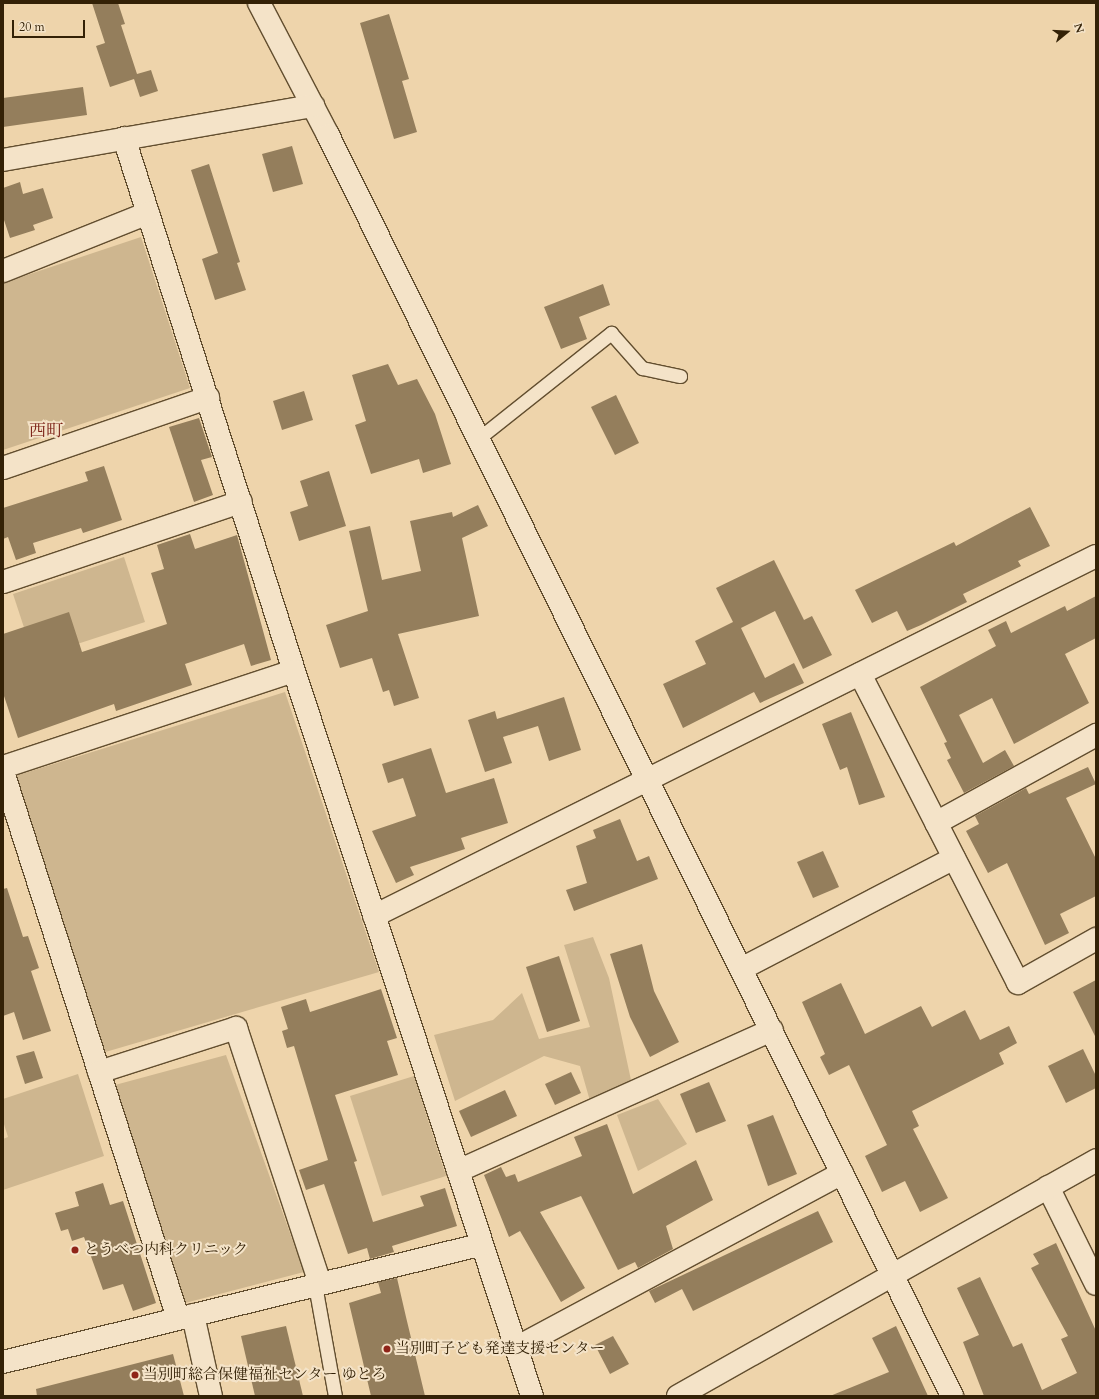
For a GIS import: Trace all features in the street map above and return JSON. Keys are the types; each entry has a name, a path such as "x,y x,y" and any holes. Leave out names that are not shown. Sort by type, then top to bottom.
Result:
{"street":[{"path":"259,3 313,106 479,438 952,1396"},
{"path":"3,160 313,106"},
{"path":"124,138 294,671 532,1396"},
{"path":"3,271 148,213"},
{"path":"3,468 208,398"},
{"path":"3,582 241,502"},
{"path":"374,916 1096,556"},
{"path":"3,767 294,671"},
{"path":"860,674 1018,983 1096,939"},
{"path":"936,822 1096,735"},
{"path":"3,772 99,1072 186,1317 211,1396"},
{"path":"741,969 954,858"},
{"path":"99,1072 236,1028 318,1285"},
{"path":"458,1171 772,1030"},
{"path":"678,1396 1096,1160"},
{"path":"516,1348 842,1173"},
{"path":"1048,1187 1096,1284"},
{"path":"3,1362 482,1244"}],"lane":[{"path":"479,438 611,333 642,368 680,376"},
{"path":"318,1285 335,1396"}],"shaded area":[{"path":"141,237 190,388 3,450 3,283"},
{"path":"124,557 145,622 34,658 13,594"},
{"path":"285,692 379,972 102,1053 15,776"},
{"path":"593,937 609,978 631,1080 590,1101 580,1066 544,1056 455,1101 434,1035 493,1020 522,993 539,1039 590,1027 564,945"},
{"path":"226,1055 304,1272 185,1303 115,1085"},
{"path":"78,1074 104,1156 3,1190 3,1139 8,1137 3,1121 3,1099"},
{"path":"414,1076 446,1176 382,1196 350,1096"},
{"path":"658,1099 687,1144 638,1171 617,1115"}],"building":[{"path":"92,3 118,3 125,24 121,25 137,74 151,70 158,91 140,97 134,79 110,87 96,46 105,43"},
{"path":"389,14 409,79 402,81 417,132 394,139 360,23"},
{"path":"83,87 87,115 3,127 3,98"},
{"path":"292,146 303,184 273,192 262,154"},
{"path":"209,164 240,262 237,263 246,290 215,300 202,259 218,253 191,170"},
{"path":"20,182 23,194 43,188 53,218 33,225 35,230 10,238 3,217 3,188"},
{"path":"603,284 610,305 579,317 587,339 561,349 544,307"},
{"path":"388,364 398,385 417,379 435,414 451,464 423,473 419,459 371,474 355,425 366,421 352,375"},
{"path":"304,391 313,420 282,430 273,401"},
{"path":"616,395 639,443 615,455 591,407"},
{"path":"199,418 212,457 201,460 213,495 194,502 169,427"},
{"path":"104,466 122,520 83,533 81,528 33,543 36,553 16,560 8,537 3,539 3,508 88,481 85,472"},
{"path":"329,471 346,526 299,541 290,512 308,506 300,481"},
{"path":"478,505 488,526 462,538 479,616 398,634 419,698 394,706 389,690 383,692 372,658 340,668 326,625 368,611 349,531 370,526 382,580 421,571 410,521 452,512 453,517"},
{"path":"1030,507 1050,546 1018,561 1021,566 963,594 967,602 921,625 907,631 897,611 872,623 855,590 954,542 956,546"},
{"path":"190,534 195,549 237,535 271,660 251,666 244,644 185,664 192,685 116,711 114,704 18,738 3,693 3,634 69,612 82,652 167,624 151,573 164,569 157,545"},
{"path":"774,560 804,620 812,616 832,655 803,669 775,611 741,628 765,678 794,663 804,683 760,703 754,692 683,728 663,684 706,664 695,641 733,622 716,588"},
{"path":"1096,596 1096,638 1065,654 1089,703 1014,744 992,698 959,715 983,763 1005,750 1014,766 964,793 947,760 951,758 944,743 947,742 920,687 996,646 988,630 1006,621 1011,633 1065,606 1067,611"},
{"path":"564,697 581,750 549,761 538,726 503,737 512,763 485,772 468,720 495,711 497,719"},
{"path":"851,712 885,797 859,805 847,767 840,770 822,724"},
{"path":"431,748 446,793 494,778 508,823 461,838 465,849 410,867 414,875 396,883 372,831 416,816 403,778 388,783 382,764"},
{"path":"1088,767 1096,784 1066,798 1096,859 1096,896 1060,914 1069,933 1045,945 1007,863 988,873 966,831 979,824 975,816 1026,788 1029,794"},
{"path":"620,819 637,861 649,856 658,879 574,911 566,890 587,883 576,846 596,838 593,830"},
{"path":"823,851 839,887 813,898 797,862"},
{"path":"7,888 23,937 28,936 39,968 31,971 51,1031 23,1040 14,1012 3,1016 3,889"},
{"path":"642,944 654,991 679,1042 650,1057 630,1017 610,954"},
{"path":"559,956 580,1021 547,1032 526,967"},
{"path":"1096,980 1096,1038 1073,992"},
{"path":"841,983 865,1034 921,1006 932,1027 965,1010 980,1040 1009,1026 1017,1043 999,1053 1004,1064 912,1111 919,1126 913,1129 948,1198 920,1212 905,1181 882,1192 865,1156 887,1145 849,1065 829,1075 820,1057 825,1054 802,1002"},
{"path":"381,989 397,1038 387,1041 398,1075 335,1095 357,1161 354,1162 373,1222 424,1206 420,1196 445,1188 457,1226 392,1246 394,1252 370,1259 367,1248 348,1254 324,1184 306,1190 299,1170 328,1160 294,1046 287,1048 282,1031 288,1029 281,1007 306,999 310,1012"},
{"path":"1083,1049 1096,1076 1096,1088 1066,1103 1048,1066"},
{"path":"34,1051 43,1078 25,1084 16,1056"},
{"path":"571,1072 581,1093 555,1105 545,1084"},
{"path":"709,1082 726,1121 696,1133 680,1094"},
{"path":"505,1090 517,1116 471,1137 459,1111"},
{"path":"773,1115 797,1174 768,1186 747,1125"},
{"path":"607,1124 633,1194 696,1160 713,1200 666,1226 673,1249 638,1268 635,1262 618,1270 581,1196 540,1212 585,1288 561,1302 520,1231 509,1237 484,1175 501,1167 506,1177 515,1174 518,1182 582,1156 574,1137"},
{"path":"103,1183 110,1205 123,1201 156,1303 133,1311 123,1284 103,1290 84,1237 72,1241 68,1229 61,1231 55,1213 79,1206 75,1192"},
{"path":"818,1211 833,1242 693,1311 682,1289 655,1303 649,1291"},
{"path":"1056,1243 1096,1331 1096,1396 984,1396 963,1342 979,1335 957,1288 980,1277 1013,1347 1022,1343 1042,1390 1077,1373 1061,1339 1068,1336 1031,1268 1039,1264 1033,1254"},
{"name":"当別町子ども発達支援センター","path":"397,1278 425,1396 371,1396 349,1303 381,1293 378,1282"},
{"path":"286,1326 303,1396 255,1396 241,1336"},
{"path":"896,1326 928,1396 830,1396 889,1372 872,1338"},
{"path":"613,1336 629,1364 610,1374 595,1345"},
{"name":"当別町総合保健福祉センター ゆとろ","path":"173,1354 184,1396 37,1396 36,1389"}],"place":[{"name":"とうべつ内科クリニック","path":"75,1250"},
{"name":"当別町子ども発達支援センター","path":"387,1349"},
{"name":"当別町総合保健福祉センター ゆとろ","path":"135,1375"}],"district":[{"name":"西町","path":"46,431"}]}
